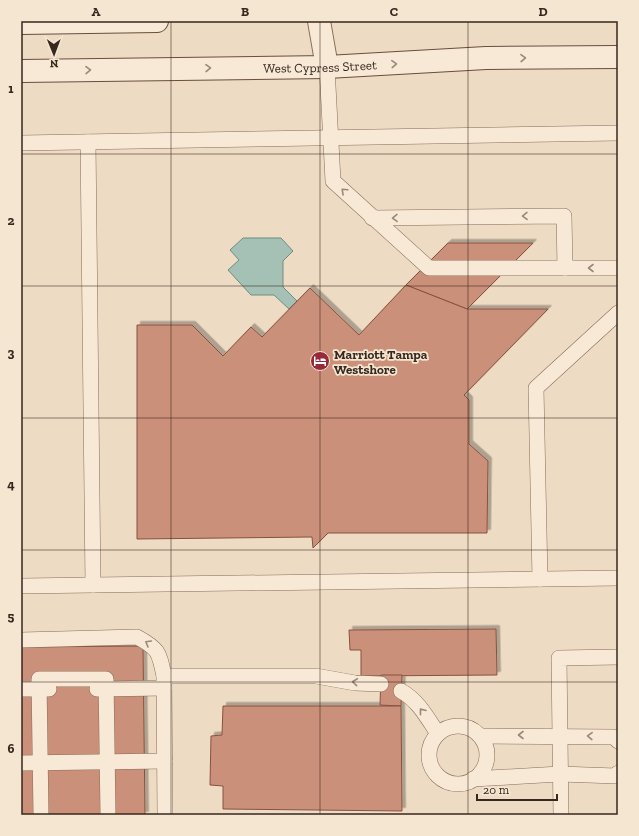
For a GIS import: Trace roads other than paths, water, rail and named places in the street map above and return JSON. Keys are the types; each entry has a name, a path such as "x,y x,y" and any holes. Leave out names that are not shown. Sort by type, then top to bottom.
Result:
{"street":[{"path":"21,23 157,21"},
{"path":"320,21 327,67"},
{"name":"West Cypress Street","path":"21,71 327,67 486,58 618,57"}],"lane":[{"path":"327,67 332,181 429,268 618,268"},
{"path":"21,143 618,133"},
{"path":"88,142 93,585"},
{"path":"372,218 564,216 564,268"},
{"path":"540,579 536,388 618,313"},
{"path":"21,586 618,578"},
{"path":"21,640 137,637 153,646 160,656 164,682 165,815"},
{"path":"561,815 559,658 618,657"},
{"path":"21,689 316,676 380,684"},
{"path":"41,815 39,679 106,679 108,815"},
{"path":"401,691 408,695 422,710 438,734"},
{"path":"455,726 464,727 480,736 485,744 487,754 485,764 480,773 473,779 464,783 446,781 438,776 432,768 430,750 438,734 455,726"},
{"path":"480,736 560,735 614,737 618,741"},
{"path":"21,763 165,761"},
{"path":"473,779 560,774 616,776 618,773"}],"place":[{"name":"Marriott Tampa Westshore","path":"320,361"}]}
